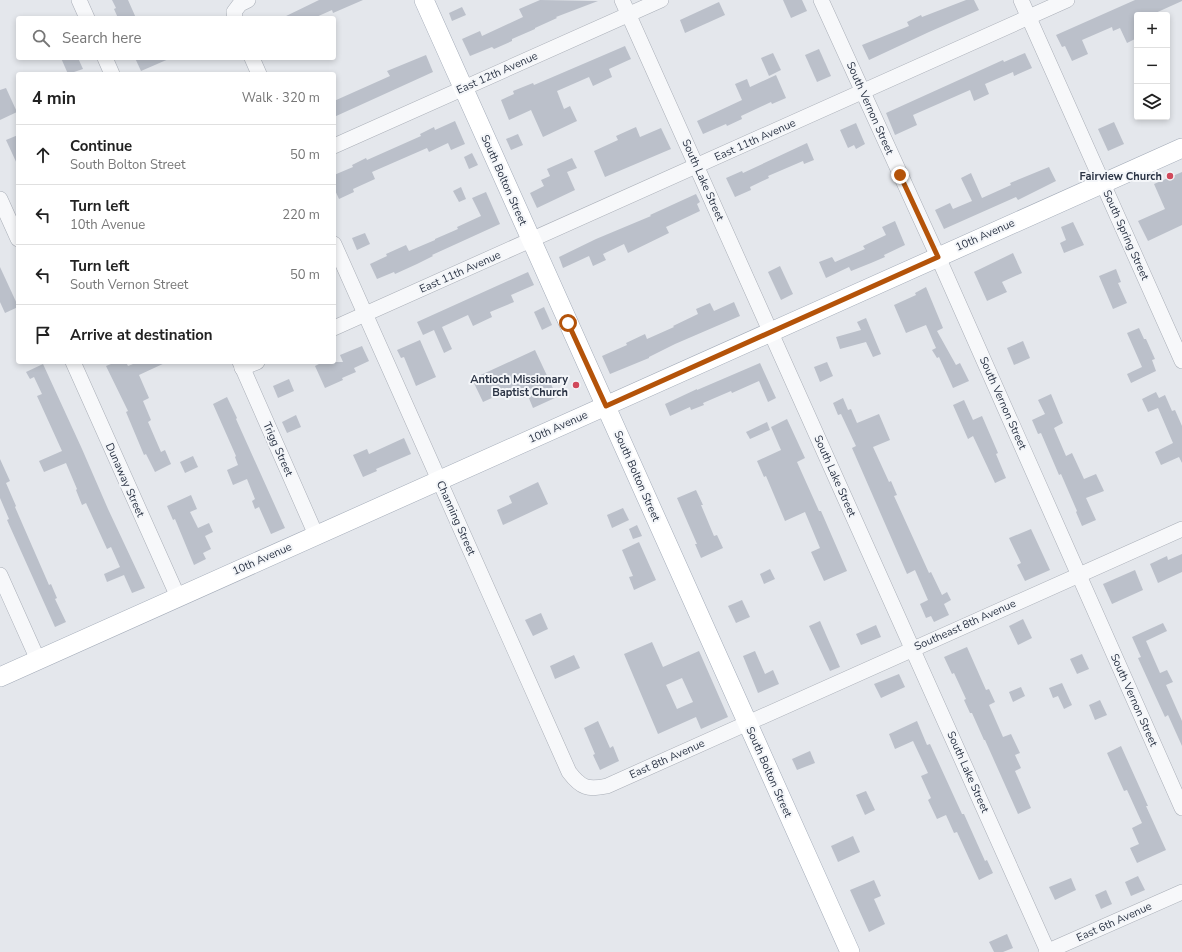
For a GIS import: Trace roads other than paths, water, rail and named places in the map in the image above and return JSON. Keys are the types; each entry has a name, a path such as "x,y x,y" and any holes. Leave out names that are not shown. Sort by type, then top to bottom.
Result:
{"main road":[{"name":"South Bolton Street","path":"424,0 850,952"},
{"name":"10th Avenue","path":"0,677 1182,148"}],"street":[{"path":"79,0 86,16"},
{"path":"234,15 240,4 248,0"},
{"name":"South Lake Street","path":"622,0 1048,952"},
{"name":"East 12th Avenue","path":"336,145 661,0"},
{"name":"South Vernon Street","path":"822,0 862,92 938,257 1182,808"},
{"name":"South Spring Street","path":"1021,0 1182,361"},
{"name":"East 11th Avenue","path":"336,327 1067,0"},
{"path":"106,60 111,72"},
{"path":"253,60 258,72"},
{"path":"0,199 16,235"},
{"name":"Channing Street","path":"336,249 569,772 575,780 584,787"},
{"name":"Dunaway Street","path":"74,364 178,597"},
{"name":"Trigg Street","path":"241,365 316,536"},
{"name":"Southeast 8th Avenue","path":"748,723 1182,529"},
{"path":"0,575 38,660"},
{"name":"East 8th Avenue","path":"584,787 595,788 607,786 748,723"},
{"name":"East 6th Avenue","path":"1048,952 1182,892"}],"place":[{"name":"Fairview Church","path":"1170,176"},
{"name":"Antioch Missionary Baptist Church","path":"576,385"}]}
